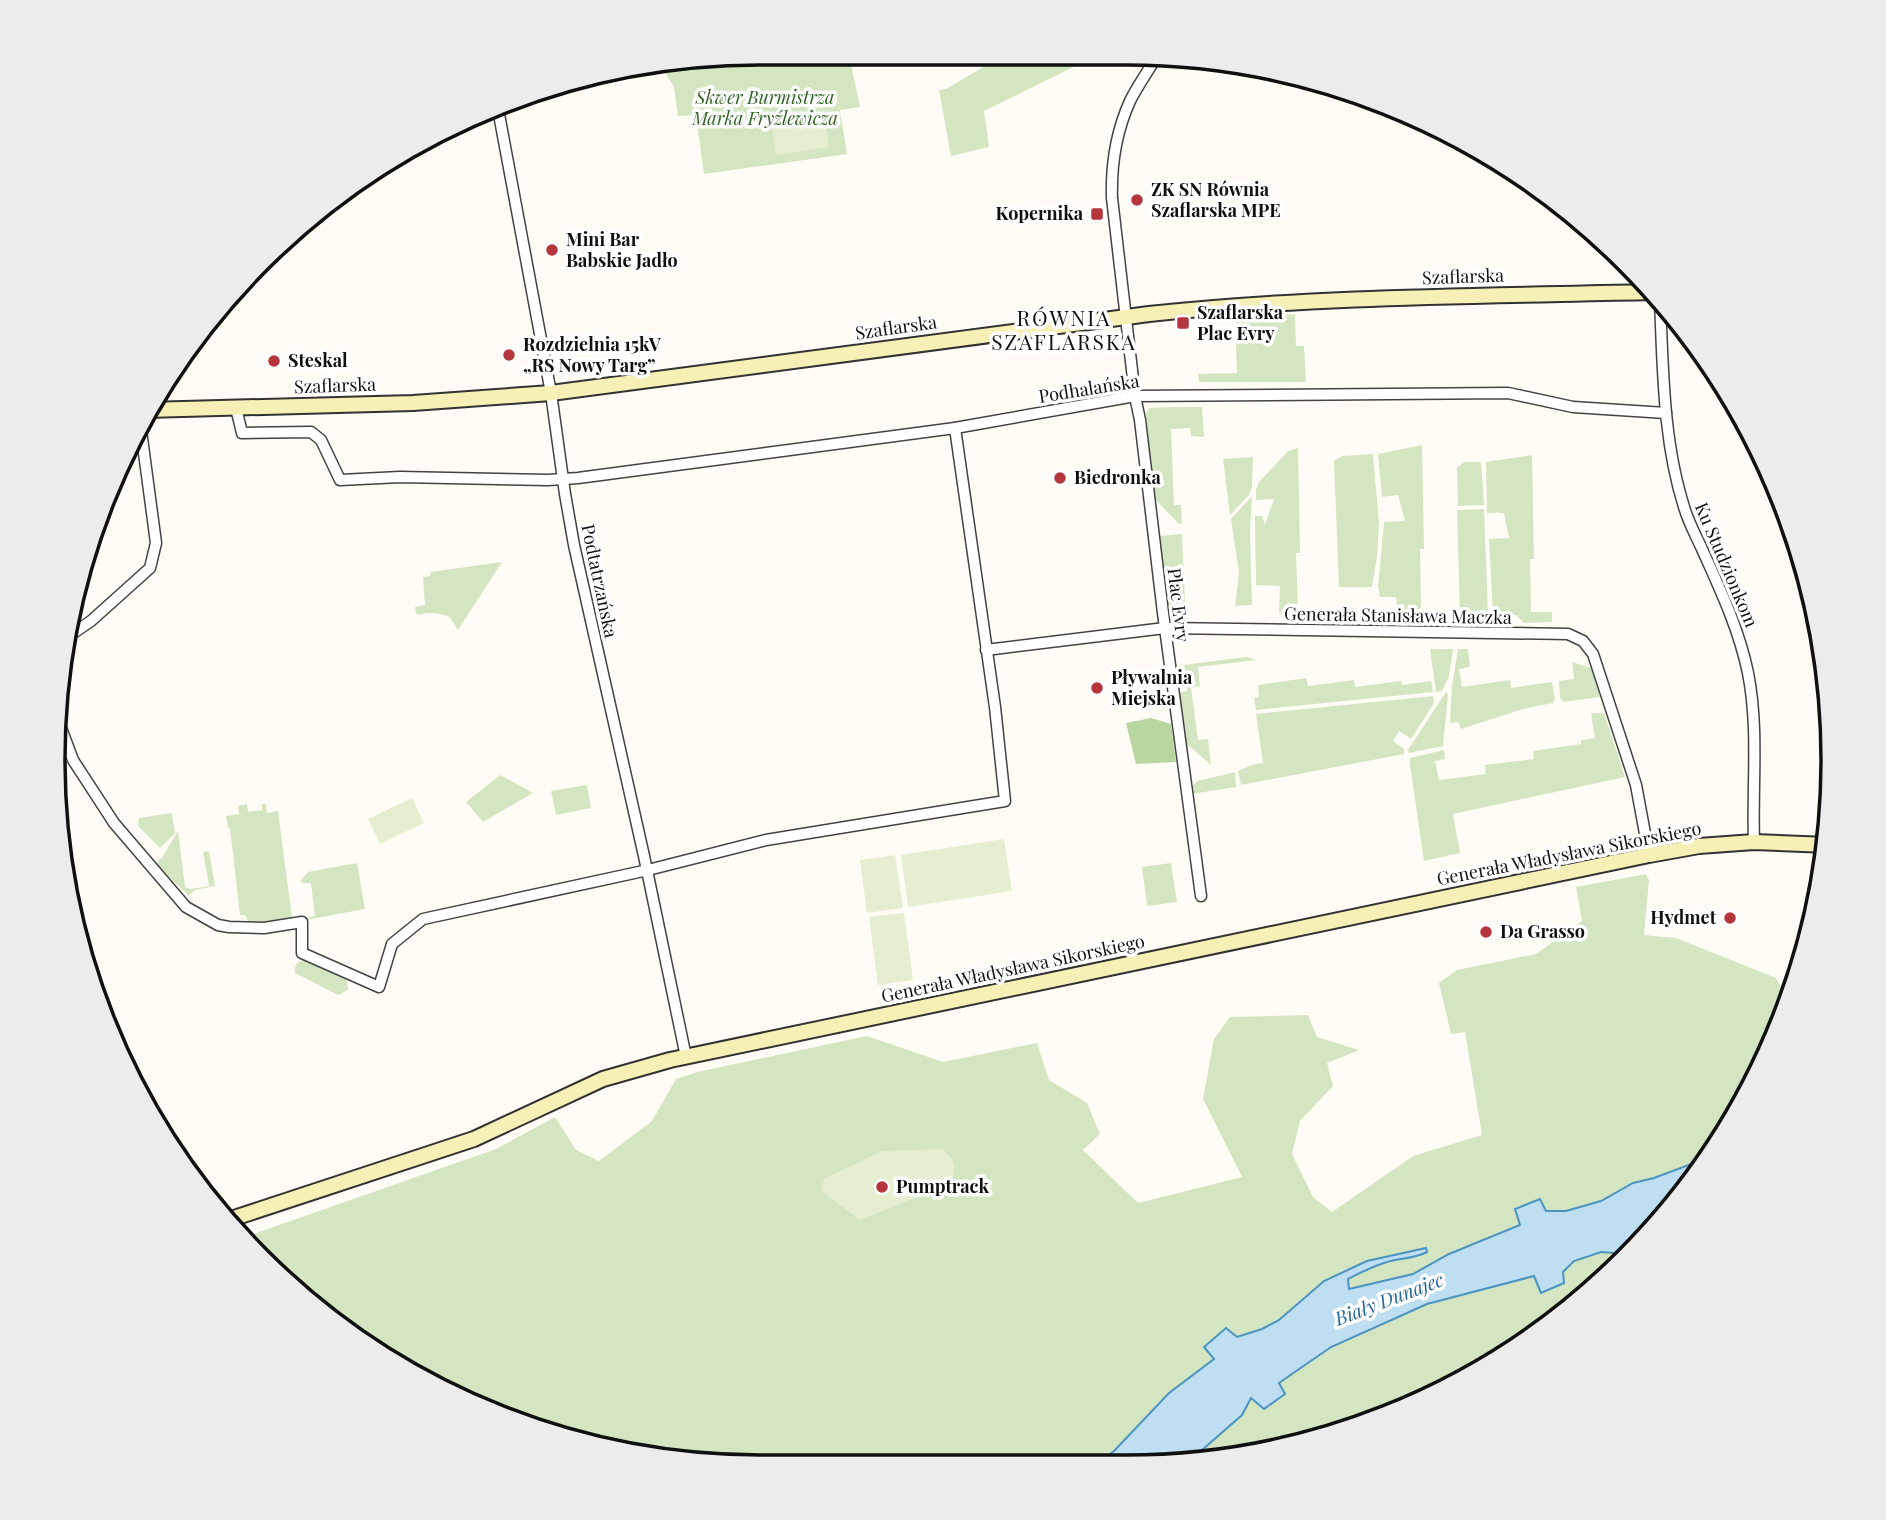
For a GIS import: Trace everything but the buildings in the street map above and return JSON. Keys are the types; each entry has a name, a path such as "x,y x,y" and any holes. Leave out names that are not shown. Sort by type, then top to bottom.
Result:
{"street":[{"name":"Plac Evry","path":"1151,66 1130,102 1116,138 1112,175 1117,249 1135,396 1201,896"},
{"name":"Podtatrzańska","path":"499,116 551,393 574,545 648,870 686,1057"},
{"name":"Szaflarska","path":"159,410 413,403 551,393 1126,317 1221,307 1301,302 1640,292"},
{"name":"Ku Studzionkom","path":"1661,316 1666,413 1676,478 1685,513 1731,614 1748,672 1755,713 1754,842"},
{"name":"Podhalańska","path":"236,408 242,433 311,432 321,440 340,480 400,477 563,479 955,428 1135,396 1508,393 1573,407 1666,413"},
{"path":"65,739 74,760 114,823 186,907 218,925 229,927 264,928 302,922 302,953 379,987 392,944 423,919 648,870 766,840 1005,801 995,707 955,428"},
{"path":"77,630 91,621 150,568 156,543 142,440"},
{"name":"Generała Stanisława Maczka","path":"986,650 1165,628 1567,634 1583,641 1593,653 1636,785 1649,855"},
{"name":"Generała Władysława Sikorskiego","path":"236,1217 474,1139 603,1079 686,1057 1649,855 1699,846 1754,842 1816,845"}],"green space":[{"name":"Skwer Burmistrza Marka Fryźlewicza","path":"851,65 860,107 840,110 847,154 704,174 696,115 678,116 674,87 665,72 715,66"},
{"path":"987,65 1078,65 984,111 989,147 951,156 939,90 946,89"},
{"path":"824,112 829,147 776,155 771,120"},
{"path":"1295,314 1296,346 1304,346 1306,382 1199,382 1198,374 1237,373 1235,318"},
{"path":"1202,407 1204,437 1191,436 1190,428 1171,429 1174,505 1181,505 1182,523 1179,524 1155,499 1146,414 1149,408"},
{"path":"1422,445 1424,549 1420,549 1421,607 1416,614 1405,613 1404,604 1397,605 1396,597 1380,597 1378,587 1384,522 1405,521 1398,495 1382,497 1378,454"},
{"path":"1298,448 1298,611 1317,611 1319,619 1288,619 1279,613 1280,586 1256,585 1255,516 1262,516 1265,525 1274,499 1256,500 1256,490 1259,482 1288,451"},
{"path":"1373,454 1379,524 1372,587 1339,587 1334,461 1342,456"},
{"path":"1532,455 1534,559 1530,559 1531,612 1552,612 1552,622 1524,623 1516,615 1493,615 1489,539 1509,538 1504,513 1487,513 1486,462"},
{"path":"1253,457 1252,487 1249,495 1230,515 1223,459"},
{"path":"1464,462 1481,462 1484,505 1458,506 1457,468"},
{"path":"1252,496 1252,605 1235,606 1239,573 1231,519"},
{"path":"1484,509 1488,615 1460,615 1457,510"},
{"path":"1182,534 1185,605 1182,606 1182,619 1175,620 1168,611 1159,536"},
{"path":"502,562 458,630 450,617 435,613 416,613 415,607 425,605 423,577 430,576 431,572"},
{"path":"1430,649 1453,649 1449,676 1442,691 1436,692"},
{"path":"1458,649 1468,649 1470,667 1459,669 1462,687 1510,680 1511,688 1552,682 1555,699 1553,703 1523,709 1461,729 1458,722 1450,723"},
{"path":"1246,657 1256,660 1198,667 1200,686 1191,688 1198,740 1208,739 1211,765 1186,743 1179,693 1187,691 1184,665"},
{"path":"1572,662 1591,668 1600,697 1563,702 1560,698 1559,681 1574,679"},
{"path":"1306,678 1308,686 1354,680 1355,687 1401,681 1402,685 1431,681 1433,692 1256,710 1254,698 1259,697 1258,685"},
{"path":"1446,692 1448,695 1443,746 1409,753 1408,750"},
{"path":"1433,696 1434,703 1411,739 1399,731 1393,741 1404,749 1404,754 1241,785 1238,771 1263,763 1256,714"},
{"path":"1591,713 1604,713 1625,777 1453,814 1460,853 1424,861 1410,758 1444,750 1445,759 1435,761 1439,780 1486,774 1485,765 1534,759 1533,751 1581,744 1581,740 1595,738"},
{"path":"1151,718 1171,724 1176,762 1136,764 1126,723"},
{"path":"1235,772 1236,787 1192,794 1192,786 1198,781"},
{"path":"500,775 533,793 483,822 466,802"},
{"path":"587,785 591,808 556,815 551,791"},
{"path":"412,798 424,823 380,844 368,819"},
{"path":"247,804 248,812 262,810 262,804 266,804 267,813 278,811 292,918 289,920 249,923 245,915 240,915 230,828 226,816 239,814 238,806"},
{"path":"172,813 175,833 160,848 138,826 139,818"},
{"path":"178,831 185,887 190,889 209,886 203,852 209,851 215,886 195,890 189,896 156,864"},
{"path":"1004,839 1012,891 908,907 901,855"},
{"path":"895,855 903,908 867,913 860,860"},
{"path":"357,863 365,909 306,920 315,916 311,883 302,883 301,880 308,872"},
{"path":"1171,863 1177,902 1147,906 1142,867"},
{"path":"1646,874 1649,880 1644,935 1676,938 1776,978 1782,989 1750,1068 1691,1164 1633,1183 1602,1201 1566,1211 1546,1211 1539,1199 1516,1209 1520,1225 1449,1254 1413,1274 1349,1290 1348,1279 1382,1264 1419,1257 1426,1248 1367,1261 1324,1281 1279,1320 1237,1337 1215,1359 1169,1393 1109,1455 715,1454 624,1442 580,1432 494,1402 452,1384 412,1362 337,1312 268,1252 252,1235 496,1149 555,1117 576,1150 599,1161 652,1121 676,1079 697,1072 867,1036 943,1062 1037,1043 1049,1080 1087,1103 1100,1134 1083,1150 1138,1203 1242,1177 1203,1099 1214,1039 1230,1017 1308,1015 1317,1037 1359,1050 1327,1063 1333,1086 1300,1121 1292,1154 1313,1197 1332,1212 1413,1156 1482,1135 1465,1032 1451,1034 1439,983 1457,970 1536,954 1582,921 1576,887"},
{"path":"904,913 913,980 878,985 869,917"},
{"path":"303,960 347,977 348,990 338,995 295,973 296,965"},
{"name":"Pumptrack","path":"942,1149 954,1164 952,1183 860,1220 821,1191 824,1179 882,1151"},
{"path":"1601,1252 1618,1252 1549,1312 1474,1362 1434,1384 1392,1402 1306,1432 1262,1442 1201,1451 1242,1415 1251,1398 1264,1409 1285,1394 1279,1383 1331,1347 1427,1304 1534,1276 1541,1293 1574,1261"}],"water":[{"name":"Biały Dunajec","path":"1691,1164 1618,1252 1601,1252 1574,1261 1563,1272 1564,1283 1541,1293 1534,1276 1427,1304 1331,1347 1279,1383 1285,1394 1264,1409 1251,1398 1242,1415 1201,1451 1109,1455 1169,1393 1214,1359 1204,1347 1226,1328 1237,1337 1262,1329 1279,1320 1324,1281 1367,1261 1426,1248 1427,1252 1422,1254 1389,1261 1348,1279 1349,1289 1413,1274 1449,1254 1520,1225 1515,1209 1540,1199 1546,1211 1566,1211 1601,1201 1633,1183"}],"place":[{"name":"ZK SN Równia Szaflarska MPE","path":"1137,200"},
{"name":"Kopernika","path":"1097,214"},
{"name":"Mini Bar Babskie Jadło","path":"552,250"},
{"name":"Szaflarska Plac Evry","path":"1183,323"},
{"name":"Rozdzielnia 15kV „RS Nowy Targ”","path":"509,355"},
{"name":"Steskal","path":"274,361"},
{"name":"Biedronka","path":"1060,478"},
{"name":"Pływalnia Miejska","path":"1097,688"},
{"name":"Hydmet","path":"1730,918"},
{"name":"Da Grasso","path":"1486,932"},
{"name":"Pumptrack","path":"882,1187"}],"district":[{"name":"RÓWNIA SZAFLARSKA","path":"1064,331"}]}
